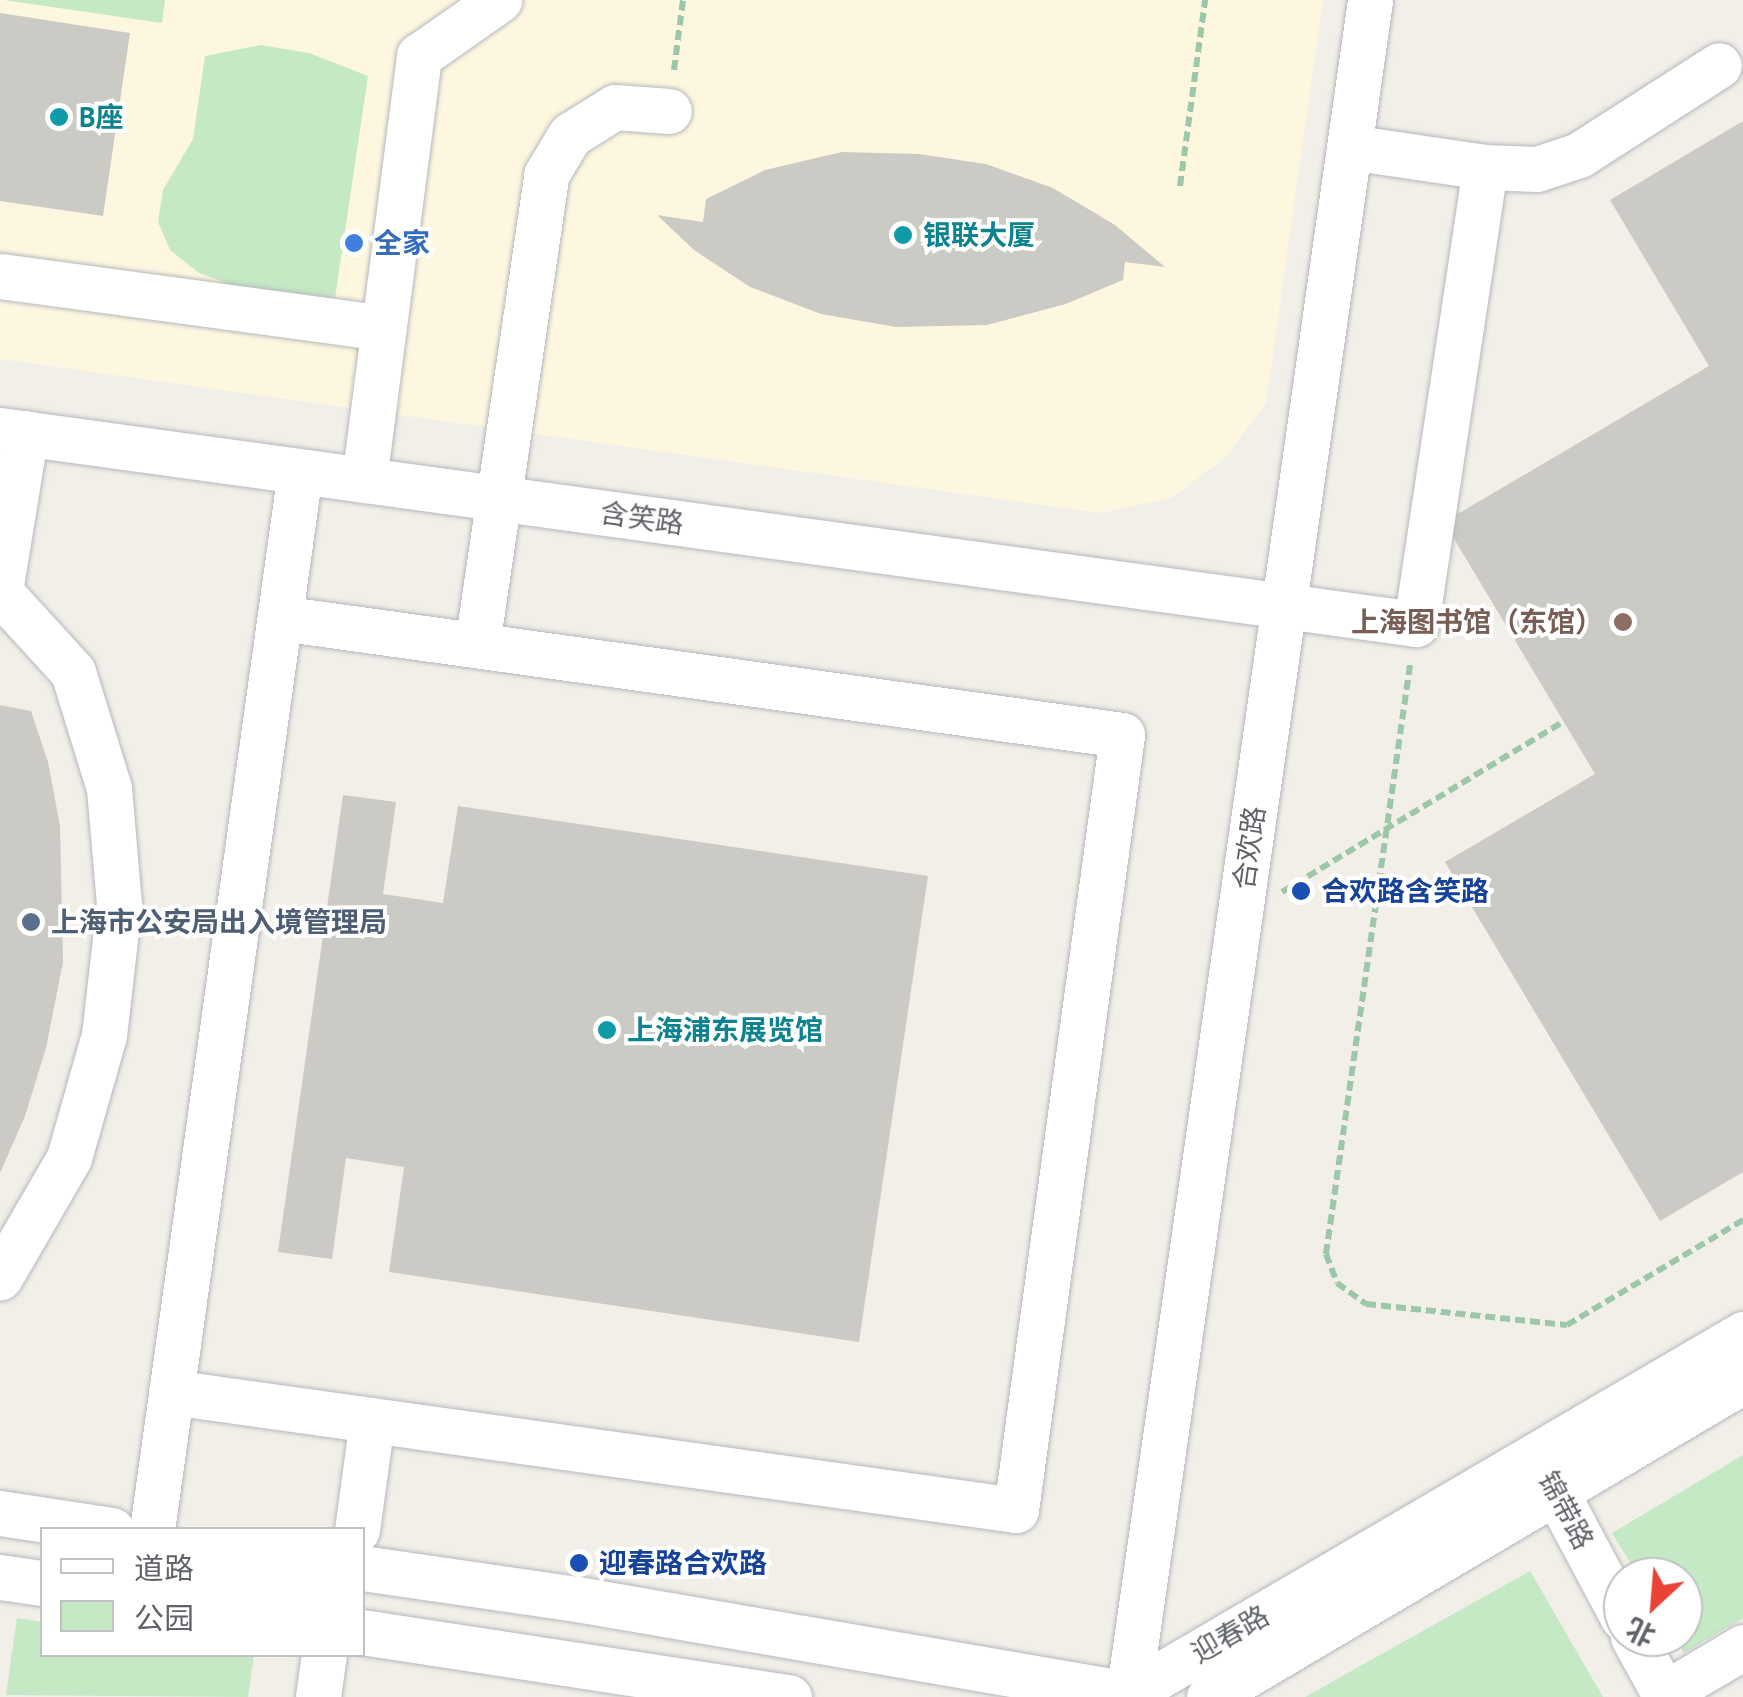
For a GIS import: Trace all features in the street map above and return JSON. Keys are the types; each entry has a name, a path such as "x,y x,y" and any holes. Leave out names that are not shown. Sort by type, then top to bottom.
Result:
{"street":[{"path":"364,480 419,56 499,0"},
{"name":"合欢路","path":"1128,1695 1370,0"},
{"path":"1349,146 1485,167 1537,169 1578,155 1719,65"},
{"path":"478,646 546,175 570,135 615,107 669,111"},
{"path":"1416,624 1485,167"},
{"path":"0,276 383,328"},
{"path":"0,1277 69,1158 104,1036 119,904 109,788 72,672 0,592 13,432"},
{"name":"含笑路","path":"13,432 1416,624"},
{"path":"152,1527 300,472"},
{"path":"171,1392 1016,1510 1122,735 280,618"},
{"name":"迎春路","path":"1209,1697 1546,1474 1743,1334"},
{"name":"迎春路","path":"1128,1695 1546,1474 1743,1381"},
{"path":"357,1527 372,1420"},
{"name":"锦带路","path":"1546,1474 1603,1581"},
{"path":"0,1513 92,1527"},
{"path":"365,1568 577,1599 1128,1695"},
{"path":"0,1577 40,1583"},
{"path":"365,1633 658,1687 789,1697"},
{"path":"1644,1657 1665,1696 1743,1647"},
{"path":"318,1697 324,1657"}],"path":[{"path":"669,111 683,0"},
{"path":"1180,186 1206,0"},
{"path":"1416,624 1326,1254 1338,1282 1366,1304 1568,1326 1743,1220"},
{"path":"1238,920 1564,722"}],"shaded area":[{"path":"0,0 1323,0 1266,403 1227,456 1171,498 1100,513 0,359"}],"green space":[{"path":"4,0 165,0 162,23"},
{"path":"261,45 309,53 368,76 335,298 232,285 199,273 170,250 158,222 163,190 193,139 205,56"},
{"path":"1743,1455 1743,1618 1703,1642 1703,1557 1627,1557 1612,1533"},
{"path":"1530,1571 1603,1697 1305,1697"},
{"path":"17,1618 40,1622 40,1657 254,1657 248,1697 6,1695"}],"building":[{"name":"B座","path":"0,13 130,33 103,216 0,201"},
{"name":"上海图书馆（东馆）","path":"1743,121 1743,1172 1660,1221 1445,862 1595,774 1444,522 1709,366 1610,200"},
{"name":"银联大厦","path":"842,152 919,154 986,164 1053,188 1115,225 1165,267 1125,262 1123,280 1066,304 987,325 896,327 821,314 750,287 694,250 657,215 703,222 706,199 765,170"},
{"name":"上海市公安局出入境管理局","path":"0,705 31,711 48,762 60,826 63,962 46,1048 25,1116 0,1173"},
{"name":"上海浦东展览馆","path":"343,795 396,802 383,894 443,903 458,806 928,876 859,1342 389,1272 404,1167 346,1158 332,1259 278,1252"}],"place":[{"name":"B座","path":"59,117"},
{"name":"银联大厦","path":"903,235"},
{"name":"全家","path":"354,243"},
{"name":"上海图书馆（东馆）","path":"1623,622"},
{"name":"合欢路含笑路","path":"1301,891"},
{"name":"上海市公安局出入境管理局","path":"31,922"},
{"name":"上海浦东展览馆","path":"607,1030"},
{"name":"迎春路合欢路","path":"579,1563"}]}
